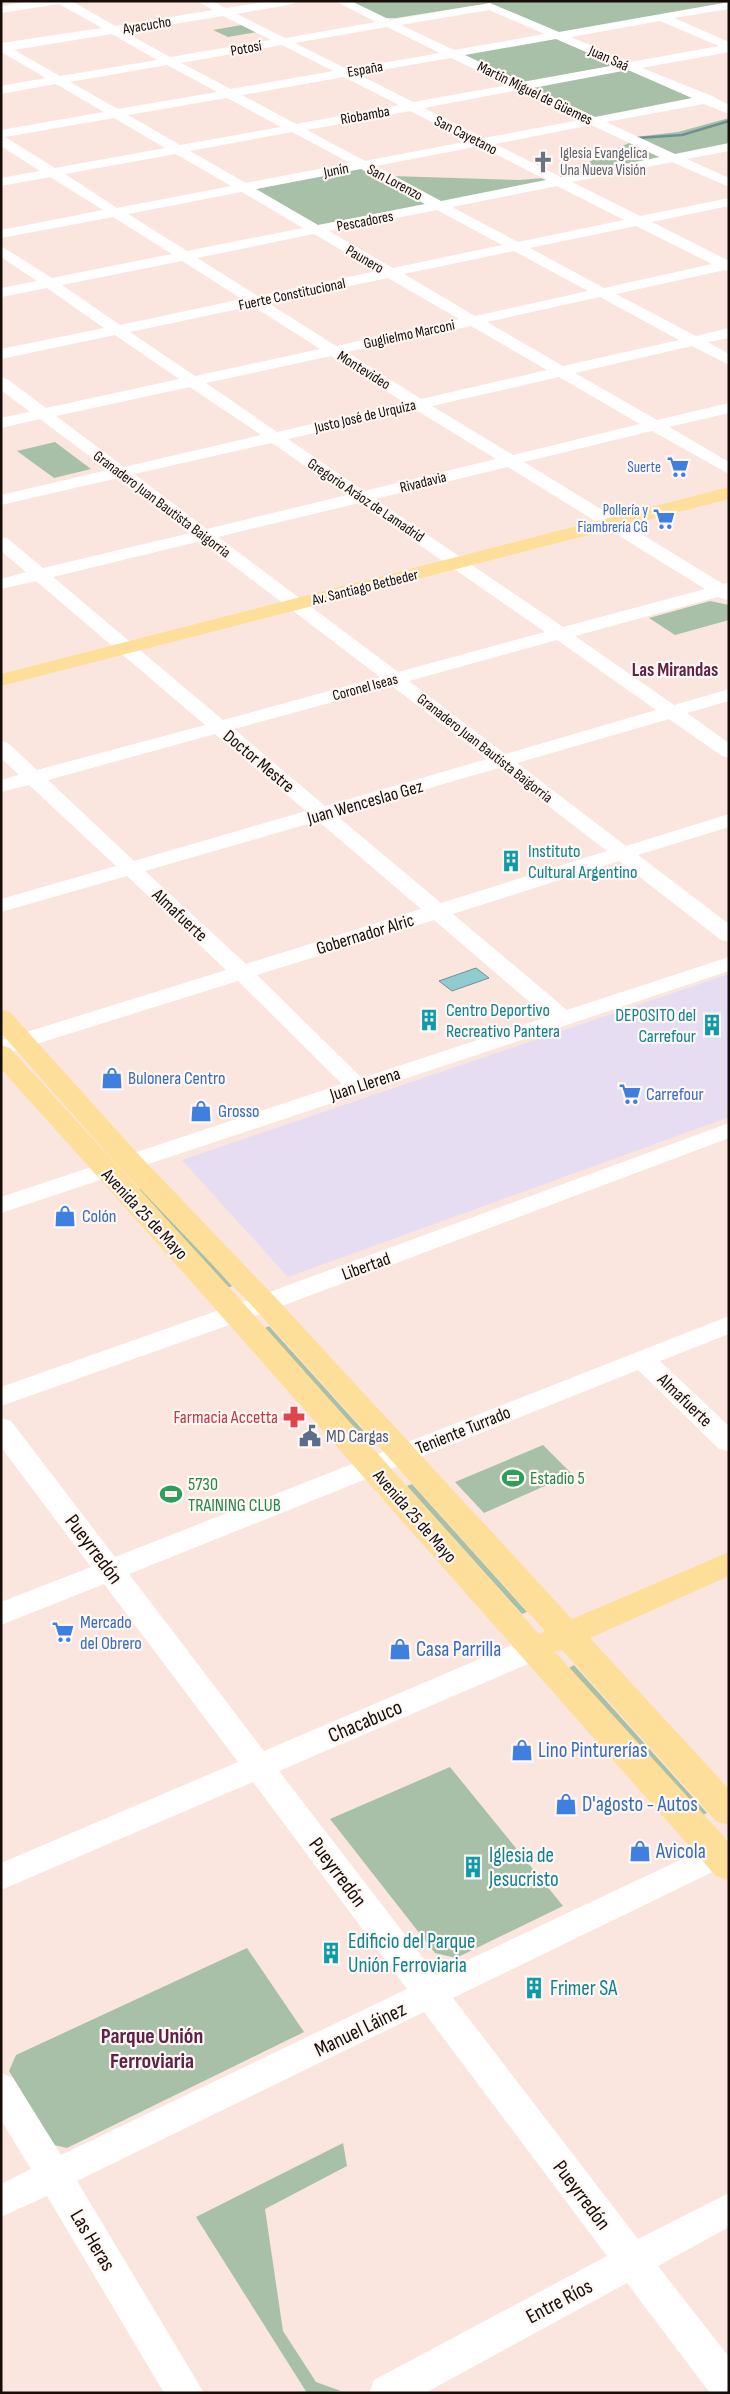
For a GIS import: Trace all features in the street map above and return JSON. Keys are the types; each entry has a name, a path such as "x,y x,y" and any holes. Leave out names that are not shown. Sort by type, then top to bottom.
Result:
{"main road":[{"name":"Av. Santiago Betbeder","path":"1,680 729,493"},
{"name":"Avenida 25 de Mayo","path":"1,1017 9,1047 117,1165 236,1312 533,1649 725,1857"},
{"name":"Avenida 25 de Mayo","path":"117,1165 265,1303 729,1812"},
{"name":"Chacabuco","path":"533,1649 729,1563"}],"street":[{"path":"1,10 56,1"},
{"name":"San Lorenzo","path":"63,1 168,61 729,360"},
{"name":"San Cayetano","path":"203,1 558,182 728,266"},
{"name":"Ayacucho","path":"2,48 293,1"},
{"name":"Martín Miguel de Güemes","path":"341,1 595,122 729,183"},
{"name":"España","path":"1,134 729,5"},
{"name":"Potosí","path":"1,90 490,6"},
{"name":"Juan Saá","path":"490,6 729,110"},
{"path":"661,17 729,47"},
{"name":"Riobamba","path":"1,182 729,47"},
{"name":"Paunero","path":"2,48 470,321 729,469"},
{"name":"Junín","path":"1,234 729,95"},
{"name":"Montevideo","path":"1,140 418,404 610,523 726,591"},
{"name":"Pescadores","path":"1,293 729,147"},
{"name":"Fuerte Constitucional","path":"1,354 729,202"},
{"name":"Gregorio Aráoz de Lamadrid","path":"1,250 272,438 363,496 729,752"},
{"name":"Guglielmo Marconi","path":"1,423 728,266"},
{"name":"Justo José de Urquiza","path":"1,500 729,333"},
{"name":"Granadero Juan Bautista Baigorria","path":"1,382 395,679 729,935"},
{"name":"Rivadavia","path":"1,584 729,408"},
{"name":"Doctor Mestre","path":"1,542 562,1018"},
{"name":"Coronel Iseas","path":"1,786 559,634 726,591"},
{"name":"Juan Wenceslao Gez","path":"1,906 322,815 729,695"},
{"name":"Almafuerte","path":"1,747 242,973 357,1086"},
{"name":"Gobernador Alric","path":"9,1047 729,820"},
{"name":"Juan Llerena","path":"1,1205 117,1165 729,964"},
{"name":"Libertad","path":"1,1397 265,1303 729,1130"},
{"name":"Teniente Turrado","path":"1,1614 729,1324"},
{"name":"Almafuerte","path":"642,1359 729,1442"},
{"name":"Pueyrredón","path":"1,1426 729,2388"},
{"name":"Chacabuco","path":"1,1876 533,1649"},
{"name":"Manuel Láinez","path":"1,2201 430,1994 725,1857"},
{"name":"Las Heras","path":"1,2088 185,2393"},
{"name":"Entre Ríos","path":"388,2393 729,2209"}],"shaded area":[{"path":"729,974 729,1117 288,1277 182,1160"}],"green space":[{"path":"349,1 729,1 729,3 554,32 478,5 386,18"},
{"path":"242,25 258,32 228,37 213,30"},
{"path":"555,38 617,65 521,83 461,55"},
{"path":"629,69 695,99 597,118 532,87"},
{"path":"729,118 729,145 675,156 635,137 678,132"},
{"path":"629,143 663,159 563,179 559,176"},
{"path":"361,168 431,205 319,228 255,189"},
{"path":"391,176 519,180 545,178 549,181 443,203"},
{"path":"55,442 91,469 54,478 17,451"},
{"path":"710,601 729,605 729,620 675,635 649,618"},
{"path":"143,1187 232,1286 228,1288 139,1189"},
{"path":"269,1326 370,1438 365,1440 265,1328"},
{"name":"Estadio 5","path":"543,1445 572,1474 484,1513 455,1482"},
{"path":"412,1484 527,1612 522,1614 407,1486"},
{"path":"574,1665 707,1813 702,1815 569,1668"},
{"path":"450,1767 563,1906 456,1958 435,1953 330,1819"},
{"path":"247,1948 304,2032 67,2148 54,2145 9,2071 16,2055"},
{"path":"343,2143 347,2166 265,2209 283,2331 316,2382 341,2391 307,2393 196,2217"}],"water":[{"path":"476,968 489,978 452,991 439,981"}],"waterway":[{"path":"638,138 682,135 729,121"}],"place":[{"name":"Iglesia Evangelica Una Nueva Visión","path":"543,162"},
{"name":"Suerte","path":"678,467"},
{"name":"Pollería y Fiambrería CG","path":"664,519"},
{"name":"Instituto Cultural Argentino","path":"511,861"},
{"name":"Centro Deportivo Recreativo Pantera","path":"429,1020"},
{"name":"DEPOSITO del Carrefour","path":"712,1025"},
{"name":"Bulonera Centro","path":"112,1078"},
{"name":"Carrefour","path":"630,1094"},
{"name":"Grosso","path":"201,1111"},
{"name":"Colón","path":"65,1216"},
{"name":"Farmacia Accetta","path":"294,1417"},
{"name":"MD Cargas","path":"310,1436"},
{"name":"Estadio 5","path":"513,1478"},
{"name":"5730 TRAINING CLUB","path":"171,1494"},
{"name":"Mercado del Obrero","path":"63,1632"},
{"name":"Casa Parrilla","path":"400,1649"},
{"name":"Lino Pinturerías","path":"522,1750"},
{"name":"D'agosto - Autos","path":"566,1804"},
{"name":"Avicola","path":"640,1851"},
{"name":"Iglesia de Jesucristo","path":"473,1867"},
{"name":"Edificio del Parque Unión Ferroviaria","path":"331,1953"},
{"name":"Frimer SA","path":"534,1988"}],"district":[{"name":"Las Mirandas","path":"675,669"},
{"name":"Parque Unión Ferroviaria","path":"152,2048"}]}
